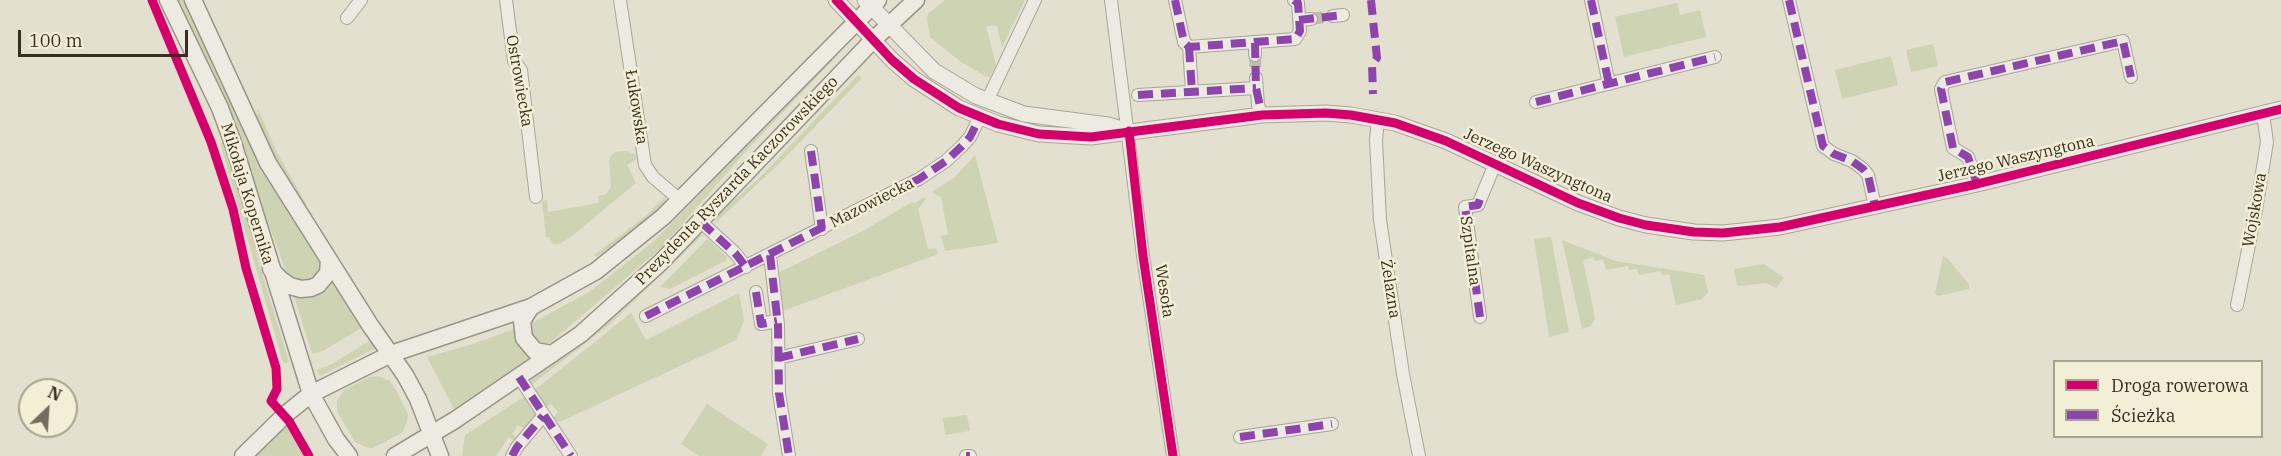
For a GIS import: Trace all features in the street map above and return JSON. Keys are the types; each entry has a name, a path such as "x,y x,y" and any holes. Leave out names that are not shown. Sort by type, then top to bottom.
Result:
{"main road":[{"name":"Mikołaja Kopernika","path":"168,0 220,108 234,146 311,394 336,439 350,456"},
{"name":"Mikołaja Kopernika","path":"193,0 268,163 418,399 440,456"},
{"name":"Prezydenta Ryszarda Kaczorowskiego","path":"395,456 432,434 580,334 660,263 873,40 916,0"},
{"name":"Prezydenta Ryszarda Kaczorowskiego","path":"243,456 286,414 311,394 391,354 531,307 596,271 663,217 856,21 871,2"},
{"path":"270,268 280,279 291,286 301,289 311,288 318,285 328,273 329,260"},
{"path":"531,307 522,321 524,338 535,351 552,354"}],"street":[{"path":"346,18 361,0"},
{"name":"Ostrowiecka","path":"506,0 514,61 520,70 536,197"},
{"name":"Łukowska","path":"620,0 645,165 653,177 680,200"},
{"name":"Jerzego Waszyngtona","path":"837,0 897,65 924,86 959,108 1026,131 1062,136 1100,136 1262,115 1326,113 1378,120 1403,125 1446,141 1592,209 1619,218 1673,230 1723,233 1780,227 1977,184 2281,109"},
{"path":"980,117 1035,0"},
{"name":"Wesoła","path":"1111,0 1143,256 1173,456"},
{"path":"1175,0 1184,44 1189,47 1255,49 1295,39 1305,19 1296,1"},
{"path":"1591,0 1609,84"},
{"path":"1789,0 1823,146 1863,169 1868,175 1875,206"},
{"name":"Jerzego Waszyngtona","path":"871,2 888,25 934,71 954,85 987,101 1038,117 1108,125 1129,131"},
{"name":"Jerzego Waszyngtona","path":"1977,184 1968,157 1953,148 1941,89 1948,81 2123,41 2131,77"},
{"path":"1189,47 1192,92"},
{"path":"1536,102 1715,57"},
{"path":"1138,95 1192,92 1256,83 1258,105 1262,115"},
{"name":"Wojskowa","path":"2237,306 2267,142 2263,114"},
{"name":"Mazowiecka","path":"646,316 919,179 939,167 970,137 980,117"},
{"name":"Żelazna","path":"1378,120 1376,140 1380,220 1401,363 1419,456"},
{"path":"811,150 822,229"},
{"name":"Szpitalna","path":"1480,317 1465,207 1478,206 1494,164"},
{"path":"701,222 735,253 746,267"},
{"path":"770,255 777,321 779,393 789,456"},
{"path":"756,292 760,324 777,321"},
{"path":"778,358 858,339"},
{"path":"519,376 571,456"},
{"path":"512,456 543,416"},
{"path":"1240,437 1332,424"}],"green space":[{"path":"176,0 184,0 234,106 321,262 317,275 307,282 288,279 276,243"},
{"path":"945,0 1025,0 1002,47 997,26 986,26 996,65 989,78 961,62 930,37 928,14"},
{"path":"1677,3 1680,15 1700,10 1706,37 1624,57 1615,17"},
{"path":"1933,44 1938,66 1911,72 1906,50"},
{"path":"836,52 838,55 748,149 661,248 550,343 540,345 533,340 530,328 532,323 589,292 654,241"},
{"path":"1891,56 1898,85 1842,99 1835,70"},
{"path":"858,75 862,78 776,167 714,224 719,213 758,179"},
{"path":"258,109 276,151 307,205 305,206 302,206 285,177 256,120"},
{"path":"220,143 225,143 249,219 258,260 289,362 283,363"},
{"path":"625,151 635,154 637,159 627,165 636,183 571,237 559,244 553,244 549,237 546,237 542,201 547,200 548,212 599,203 598,196 606,194 611,187 609,158 615,152"},
{"path":"975,155 998,243 945,251 941,236 948,234 941,197 932,192 955,177"},
{"path":"666,196 665,203 623,242 596,257 594,255 642,219"},
{"path":"925,197 926,199 918,209 928,249 936,248 938,254 780,312 774,275"},
{"path":"704,234 609,325 530,386 528,382 607,321 698,236"},
{"path":"1551,237 1569,332 1549,337 1534,239"},
{"path":"706,240 709,240 727,257 725,261 670,289 660,287"},
{"path":"1562,240 1616,261 1704,275 1708,292 1702,299 1676,305 1669,274 1662,275 1660,271 1639,275 1637,269 1629,270 1628,266 1606,270 1603,259 1595,261 1594,257 1583,260 1595,318 1591,326 1582,329"},
{"path":"1943,256 1969,284 1969,289 1938,296 1935,294"},
{"path":"1764,264 1784,278 1776,288 1766,283 1737,285 1734,269"},
{"path":"329,275 363,327 323,351 312,354 293,293"},
{"path":"739,293 744,321 736,340 560,422 552,419 558,412 551,404 544,408 532,392 631,313 646,340"},
{"path":"519,327 535,354 454,409 427,357 473,344"},
{"path":"371,340 376,348 320,376 317,370 332,364"},
{"path":"378,376 390,381 396,390 408,414 407,422 402,433 373,448 368,448 355,442 337,411 337,401 344,390 370,377"},
{"path":"527,395 537,412 526,429 518,425 512,434 518,438 516,442 509,437 496,456 462,456 465,435"},
{"path":"707,404 768,444 761,456 699,456 681,444"},
{"path":"967,415 970,431 945,435 943,418"},
{"path":"287,422 306,456 251,456"}],"tunnel":[{"path":"1311,19 1333,16"},
{"path":"1255,55 1256,78"}],"marked path":[{"path":"1175,0 1184,42 1189,47 1295,39 1300,31 1298,3 1294,0"},
{"path":"1371,0 1377,58 1372,65 1373,94"},
{"path":"1591,0 1609,84"},
{"path":"1789,0 1823,146 1863,169 1868,175 1875,206"},
{"path":"1299,20 1343,15"},
{"path":"1977,184 1968,157 1953,148 1941,89 1945,82 2123,41 2131,77"},
{"path":"1255,43 1256,88 1262,115"},
{"path":"1189,47 1192,91"},
{"path":"1536,102 1715,57"},
{"path":"1138,95 1256,88"},
{"path":"646,316 919,179 946,161 962,146 970,137 980,117"},
{"path":"811,151 822,229"},
{"path":"1480,199 1478,205 1465,207 1480,317"},
{"path":"701,222 735,253 746,267"},
{"path":"770,255 778,325 779,393 789,456"},
{"path":"756,292 761,324 777,321"},
{"path":"778,358 858,339"},
{"path":"519,377 571,456"},
{"path":"512,456 543,416"},
{"path":"1240,437 1332,424"}],"cycle path":[{"path":"152,0 211,142 233,209 246,268 276,368 277,389 271,401 289,421 309,456"},
{"path":"836,0 892,60 914,79 959,108 998,124 1039,134 1091,137 1262,115 1326,113 1351,115 1395,123 1446,141 1578,203 1619,218 1646,225 1694,232 1723,233 1780,227 1977,184 2281,109"},
{"path":"1129,131 1143,256 1173,456"}]}
